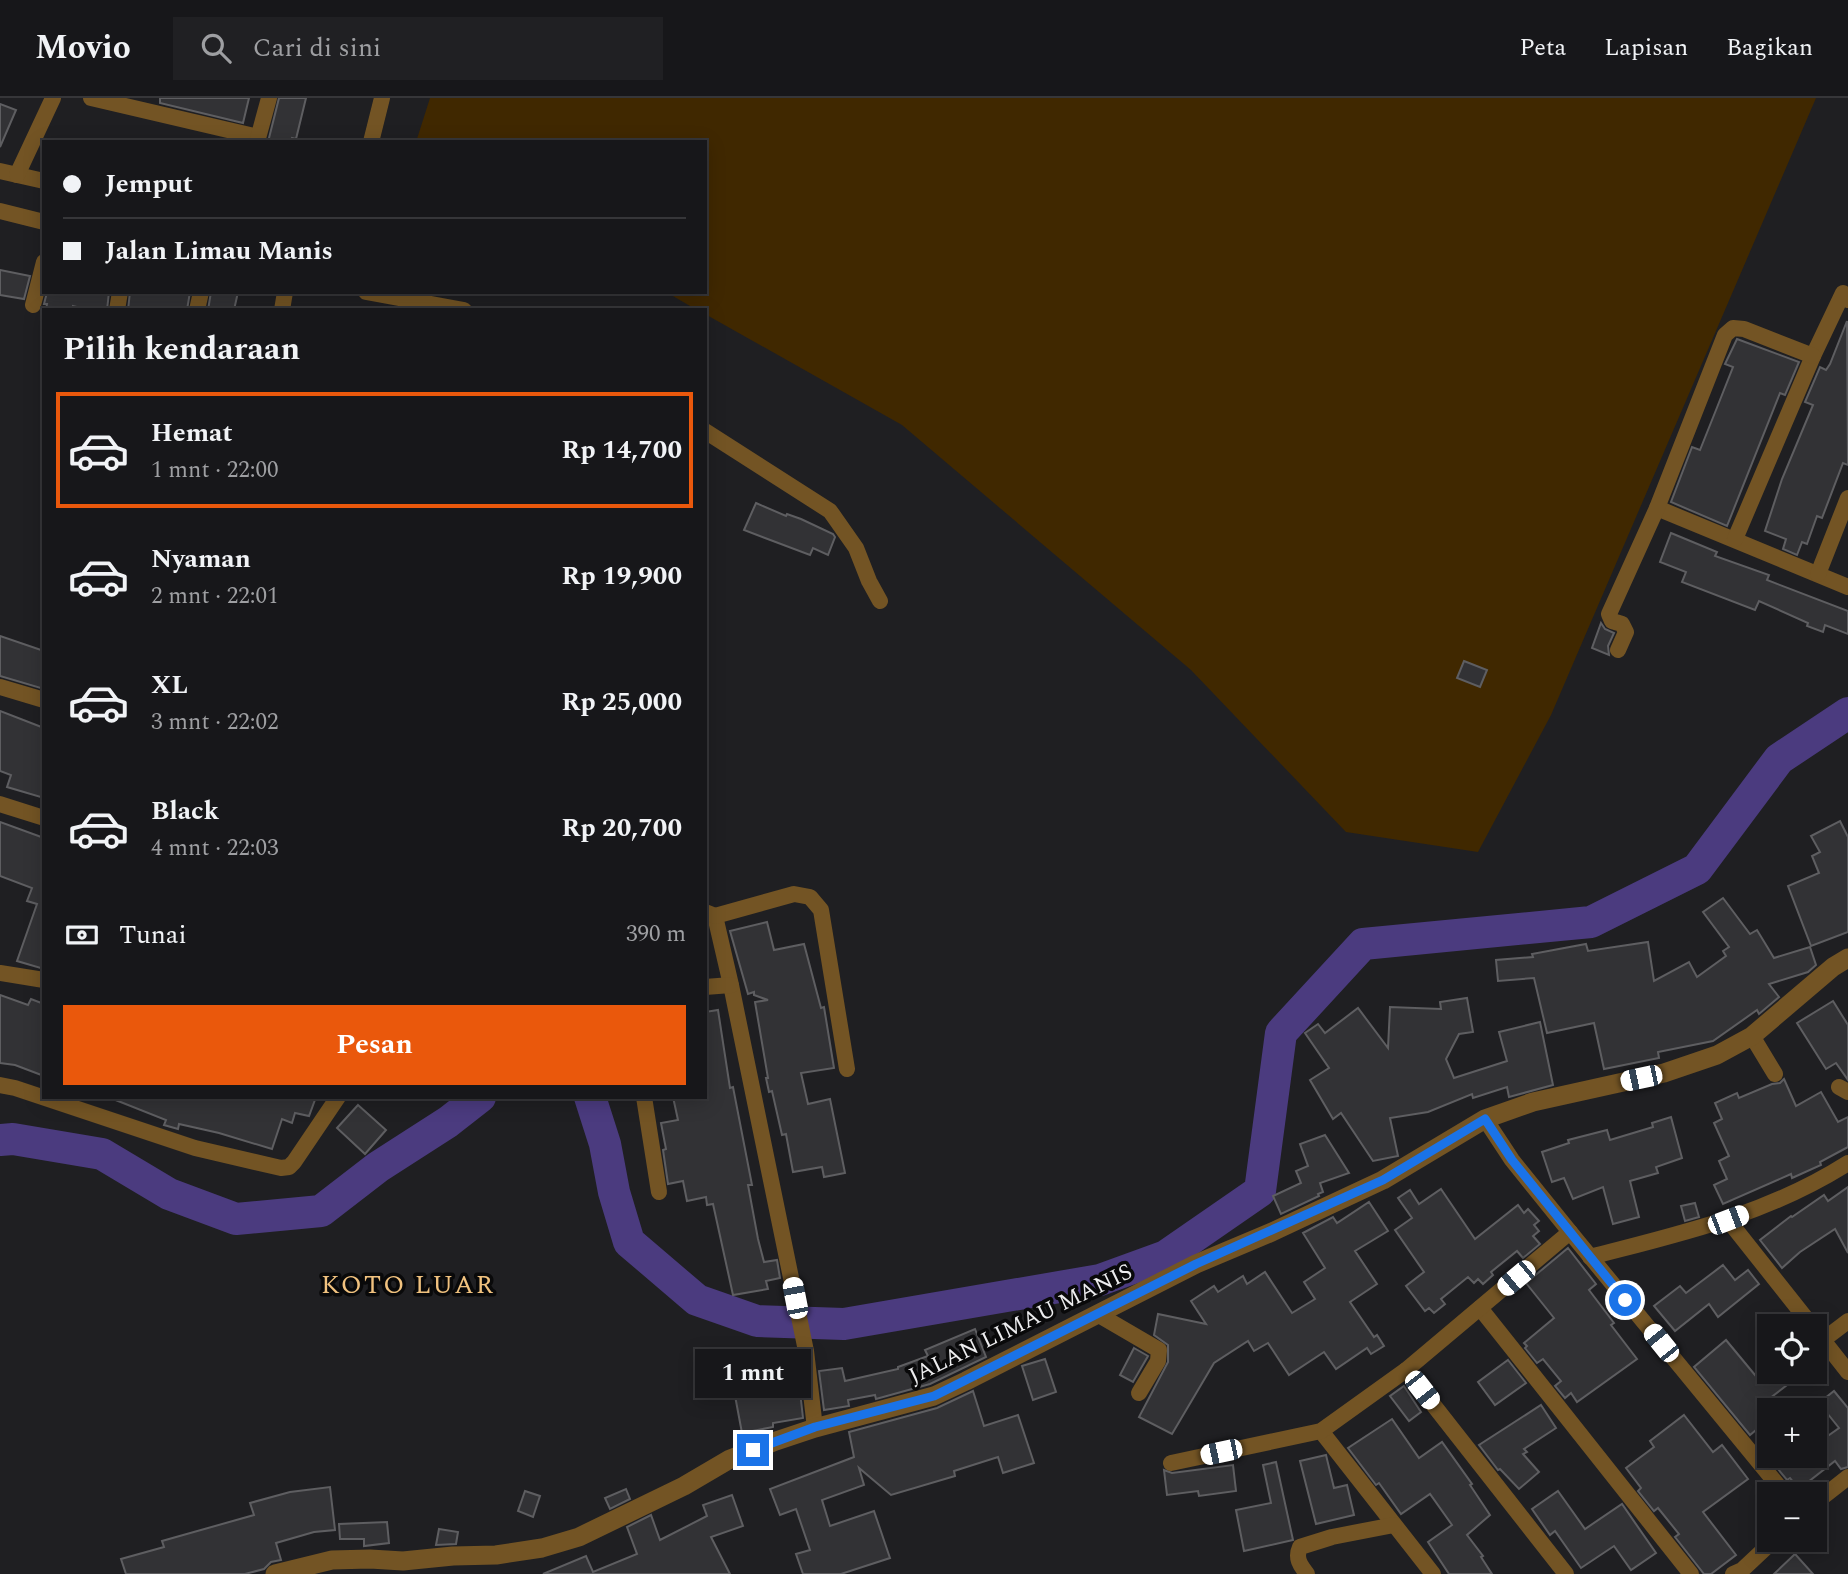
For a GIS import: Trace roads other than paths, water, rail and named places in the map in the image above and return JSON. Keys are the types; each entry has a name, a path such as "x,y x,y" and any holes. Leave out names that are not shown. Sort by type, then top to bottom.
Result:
{"street":[{"path":"17,175 52,98"},
{"path":"91,98 257,140 269,98"},
{"path":"372,140 382,98"},
{"path":"0,171 42,181"},
{"path":"0,211 42,222"},
{"path":"33,305 42,270"},
{"path":"1735,539 1813,356 1843,293 1848,300"},
{"path":"373,294 453,308"},
{"path":"1618,650 1626,632 1622,624 1612,621 1609,614 1657,508 1728,331 1737,327 1744,329 1813,356"},
{"path":"707,432 830,511 856,548 869,582 880,601"},
{"path":"1818,574 1848,498"},
{"path":"1657,508 1848,587"},
{"path":"0,687 42,699"},
{"path":"0,804 42,817"},
{"path":"815,1427 806,1350 731,985 710,914 794,894 810,897 821,910 846,1069"},
{"name":"JALAN LIMAU MANIS","path":"275,1574 331,1560 370,1559 405,1568 527,1552 579,1536 684,1486 730,1459 815,1427 934,1396 1196,1264 1383,1180 1485,1119 1533,1102 1664,1073 1717,1055 1752,1036 1833,967 1848,958"},
{"path":"0,973 42,980"},
{"path":"707,987 731,985"},
{"path":"1752,1036 1775,1074"},
{"path":"0,1085 42,1097"},
{"path":"48,1099 195,1148 281,1168 289,1167 294,1162 337,1099"},
{"path":"644,1099 659,1192"},
{"path":"1485,1119 1512,1160 1775,1482"},
{"path":"1590,1257 1728,1220 1775,1202 1848,1163"},
{"path":"1728,1220 1802,1314"},
{"path":"1171,1462 1321,1432 1406,1370 1570,1232"},
{"path":"1480,1308 1691,1574"},
{"path":"1099,1315 1159,1350 1158,1361 1139,1392"},
{"path":"1827,1328 1848,1321"},
{"path":"1827,1346 1848,1372"},
{"path":"1406,1370 1566,1574"},
{"path":"1321,1432 1433,1574"},
{"path":"1827,1494 1848,1477"},
{"path":"1307,1574 1298,1562 1297,1553 1300,1547 1332,1537 1394,1525"},
{"path":"1733,1574 1742,1570 1761,1552"}],"waterway":[{"path":"591,1099 605,1144 614,1192 629,1242 697,1300 757,1321 844,1324 1100,1280 1166,1256 1260,1191 1281,1033 1363,944 1591,922 1697,869 1779,759 1848,713"},
{"path":"0,1140 13,1139 102,1154 169,1194 236,1219 321,1211 378,1167 448,1122 477,1099"}],"district":[{"name":"KOTO LUAR","path":"408,1284"}]}
